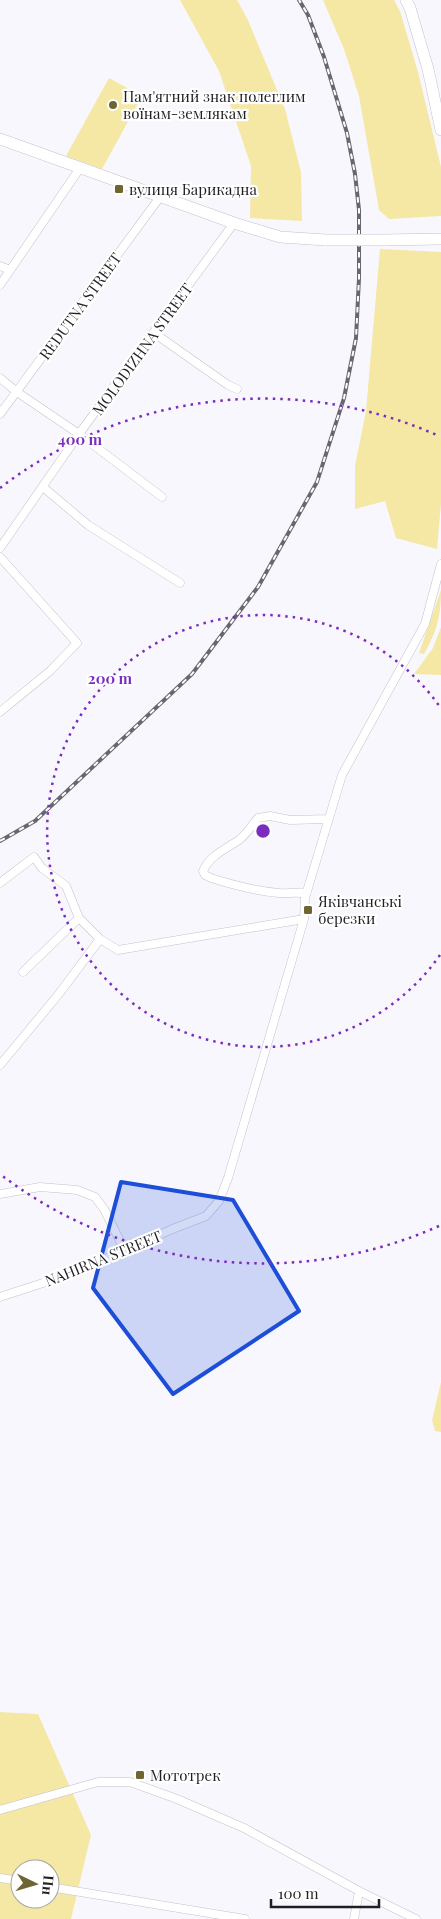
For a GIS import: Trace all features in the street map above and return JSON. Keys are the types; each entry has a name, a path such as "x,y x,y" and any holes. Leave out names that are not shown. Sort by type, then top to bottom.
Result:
{"street":[{"path":"406,0 428,69 441,130"},
{"path":"0,139 234,223 280,237 326,240 441,239"},
{"path":"0,285 80,168"},
{"name":"REDUTNA STREET","path":"0,414 160,197"},
{"name":"MOLODIZHNA STREET","path":"0,548 79,434 234,223"},
{"path":"0,266 10,270"},
{"path":"154,333 228,385 237,389"},
{"path":"0,378 17,392 79,434 162,497"},
{"path":"43,487 88,525 180,583"},
{"path":"0,557 77,642 50,672 0,712"},
{"path":"0,883 34,857 42,868 66,886 78,918 100,939 118,950 304,918 306,894 342,775 425,624 441,564"},
{"path":"306,894 299,891 282,894 257,890 211,878 205,875 203,871 205,866 222,848 246,834 258,818 270,816 290,820 328,819"},
{"path":"24,972 78,918"},
{"name":"NAHIRNA STREET","path":"0,1297 50,1281 125,1252 170,1230 206,1216 219,1201 228,1178 304,918"},
{"path":"0,1066 58,995 100,939"},
{"path":"0,1194 40,1187 76,1190 94,1197 104,1209 125,1252"},
{"path":"0,1810 98,1782 123,1782 144,1786 244,1828 359,1891 416,1919"},
{"path":"60,1889 245,1919"},
{"path":"354,1919 359,1891"}],"highlighted area":[{"path":"121,1182 233,1200 299,1311 173,1394 93,1288"}],"shaded area":[{"path":"180,0 237,0 247,18 285,109 301,172 302,221 250,218 251,166 219,71"},
{"path":"323,0 394,0 400,11 418,72 441,167 441,216 389,219 379,210 359,96 344,49"},
{"path":"109,78 142,96 102,169 66,156"},
{"path":"380,249 441,252 441,504 437,549 396,538 385,501 355,509 355,466 366,411"},
{"path":"441,590 439,616 435,630 424,654 419,653"},
{"path":"441,627 441,675 414,674 433,648"},
{"path":"441,1382 441,1432 435,1431 432,1420"},
{"path":"0,1712 38,1714 91,1835 71,1919 0,1919"}],"railway":[{"path":"0,841 35,821 192,674 258,587 317,482 344,398 356,338 359,278 359,210 355,174 347,133 324,57 308,15 299,0"}],"place":[{"name":"Пам'ятний знак полеглим воїнам-землякам","path":"113,105"},
{"name":"вулиця Барикадна","path":"119,189"},
{"name":"Яківчанські березки","path":"308,910"},
{"name":"Мототрек","path":"140,1775"}]}
